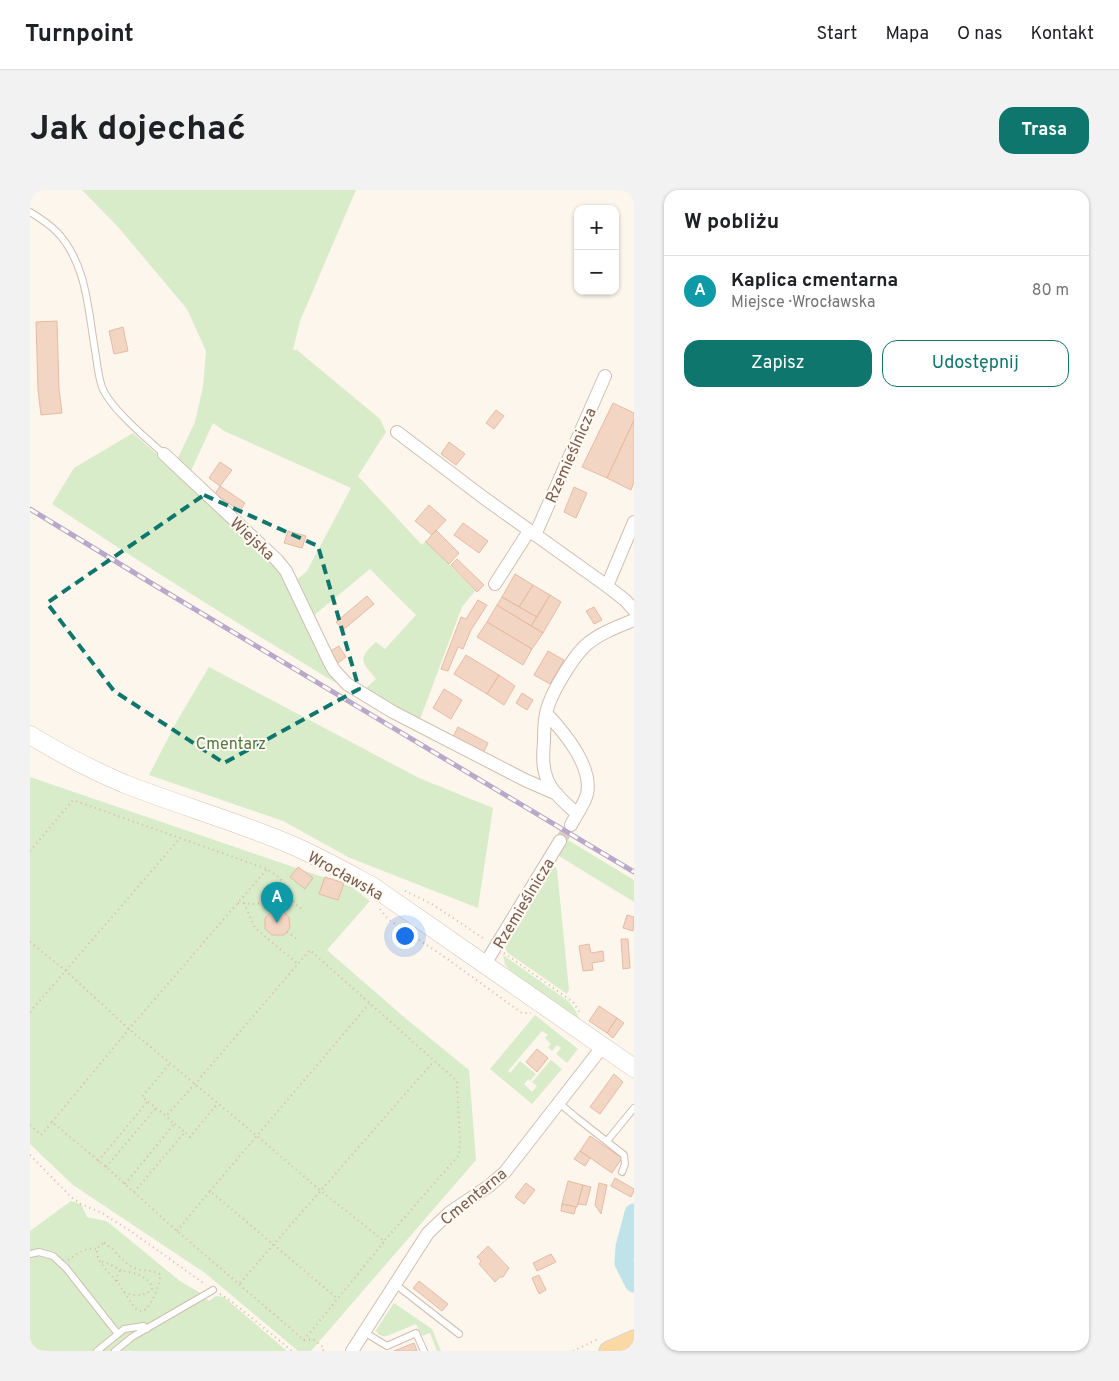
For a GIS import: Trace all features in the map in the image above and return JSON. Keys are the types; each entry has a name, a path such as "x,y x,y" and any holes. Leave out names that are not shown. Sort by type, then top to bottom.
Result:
{"main road":[{"name":"Wrocławska","path":"30,735 62,754 126,784 294,846 372,886 634,1068"},
{"path":"609,1351 634,1340"}],"street":[{"name":"Rzemieślnicza","path":"495,584 532,533 605,376"},
{"path":"397,432 532,533 607,586 634,610"},
{"name":"Wiejska","path":"164,454 277,560 288,577 328,661 347,684 421,727 525,780 557,794"},
{"path":"607,586 634,522"},
{"path":"546,713 575,749 584,768 587,794 574,820 547,782 543,768 546,713 554,693 568,669 586,646 604,632 634,620"},
{"name":"Rzemieślnicza","path":"485,964 560,842"},
{"name":"Cmentarna","path":"352,1351 428,1233 449,1213 499,1179 603,1046"}],"lane":[{"name":"Wiejska","path":"30,212 58,233 73,255 81,274 103,389 124,416 164,454"},
{"path":"559,1103 624,1155 625,1164 622,1172"},
{"path":"607,1141 634,1108"},
{"path":"30,1254 39,1252 53,1256 62,1264 118,1334"},
{"path":"395,1284 459,1334"},
{"path":"115,1351 132,1337 213,1290"},
{"path":"97,1351 124,1329 144,1326 147,1329"},
{"path":"364,1332 387,1346 416,1333 424,1351"}],"path":[{"path":"30,850 73,800 267,869 280,878 295,904 304,910"},
{"path":"30,1012 180,838"},
{"path":"30,1125 41,1135 267,869"},
{"path":"238,903 294,901"},
{"path":"244,903 255,928 298,964"},
{"path":"378,907 388,919 522,1013 535,1013"},
{"path":"287,932 296,939"},
{"path":"30,942 321,1191 384,1241"},
{"path":"166,1116 310,950 457,1081 459,1154 384,1241 304,1340"},
{"path":"177,1231 370,1004"},
{"path":"240,1283 434,1061"},
{"path":"170,1063 142,1097 174,1124 190,1137 218,1103"},
{"path":"98,1161 148,1102"},
{"path":"106,1167 156,1108"},
{"path":"52,1122 304,1340 313,1339 324,1348 323,1351"},
{"path":"125,1184 174,1124"},
{"path":"134,1192 185,1132"},
{"path":"30,1155 81,1204 102,1213 125,1227 213,1290 227,1297 292,1351"},
{"path":"210,1191 338,1299"},
{"path":"104,1243 136,1269 160,1274 156,1292 146,1309 142,1311 137,1310 100,1262 97,1249 104,1243"},
{"path":"62,1264 81,1250 97,1249"},
{"path":"100,1262 146,1279 151,1282 152,1290"},
{"path":"117,1282 117,1276 120,1271 123,1271"},
{"path":"152,1290 156,1292"},
{"path":"123,1291 132,1296 139,1296 152,1290"}],"highlighted area":[{"path":"204,495 318,546 359,689 224,763 114,691 47,603"}],"green space":[{"path":"82,190 356,190 300,321 293,350 297,350 380,419 386,432 358,476 422,545 426,540 475,591 462,607 419,722 364,690 376,679 363,660 366,652 376,642 385,649 416,615 370,569 312,617 294,582 307,571 351,488 224,431 213,423 191,471 177,460 195,422 203,387 206,351 187,309 119,228"},
{"path":"133,433 268,559 282,575 326,668 336,683 193,595 52,504 74,468"},
{"name":"Cmentarz","path":"209,667 419,778 493,808 478,908 350,858 283,821 149,775 177,721"},
{"path":"30,777 352,887 370,901 327,950 469,1070 476,1160 311,1351 298,1351 205,1273 73,1185 30,1144"},
{"path":"568,840 634,880 634,902 559,856"},
{"path":"555,867 557,869 569,990 567,994 508,953 505,948 551,870"},
{"path":"503,955 568,1001 579,1018 512,973 505,964"},
{"path":"535,1015 578,1049 567,1063 556,1054 561,1048 557,1045 552,1051 548,1047 551,1044 545,1038 548,1035 542,1031 508,1071 510,1073 520,1061 536,1074 530,1081 528,1079 524,1084 532,1092 537,1086 532,1082 551,1060 562,1069 532,1104 490,1069"},
{"path":"71,1201 81,1204 87,1217 106,1221 180,1281 199,1292 209,1301 216,1296 224,1297 287,1351 30,1351 30,1231"},
{"path":"394,1303 432,1329 441,1351 437,1351 430,1333 422,1336 416,1324 387,1336 377,1333 376,1330"}],"building":[{"path":"57,321 59,389 62,413 41,415 38,390 36,322"},
{"path":"123,327 128,351 114,354 109,331"},
{"path":"613,403 634,413 634,420 607,478 582,467"},
{"path":"496,410 504,416 494,429 486,423"},
{"path":"634,420 634,482 631,490 607,478"},
{"path":"449,442 465,454 456,465 441,454"},
{"path":"220,462 232,470 220,486 209,478"},
{"path":"220,486 245,503 240,511 215,494"},
{"path":"574,487 587,493 576,518 564,512"},
{"path":"429,505 446,520 432,535 415,521"},
{"path":"463,523 488,541 479,553 454,535"},
{"path":"436,530 459,553 449,564 426,542"},
{"path":"288,531 306,536 302,548 284,543"},
{"path":"457,559 484,585 477,592 451,565"},
{"path":"515,574 533,585 519,607 502,597"},
{"path":"533,585 550,595 537,617 519,607"},
{"path":"550,595 561,602 543,633 531,626"},
{"path":"367,596 374,604 343,630 336,622"},
{"path":"502,597 537,617 531,626 497,605"},
{"path":"478,600 487,605 471,630 463,649 458,647 448,671 441,669 461,617 466,619"},
{"path":"497,605 543,633 532,649 487,622"},
{"path":"594,607 602,620 594,624 586,611"},
{"path":"487,622 532,649 523,665 477,637"},
{"path":"339,646 346,657 335,665 327,653"},
{"path":"548,651 564,660 550,684 534,675"},
{"path":"466,655 499,675 487,694 454,674"},
{"path":"499,675 515,686 504,705 487,694"},
{"path":"444,689 462,700 451,719 433,708"},
{"path":"522,693 533,700 527,710 516,703"},
{"path":"458,727 488,743 482,755 452,739"},
{"path":"298,867 313,878 305,889 290,877"},
{"path":"325,877 344,883 338,900 319,894"},
{"path":"282,910 289,917 290,928 284,935 272,935 265,929 265,918 272,911"},
{"path":"627,915 634,917 633,931 623,928"},
{"path":"621,939 628,939 630,968 623,969"},
{"path":"589,944 591,953 603,951 604,961 592,963 593,970 583,971 579,946"},
{"path":"599,1006 617,1018 607,1033 589,1021"},
{"path":"617,1018 624,1023 613,1038 607,1033"},
{"path":"537,1049 548,1058 537,1072 526,1062"},
{"path":"614,1074 623,1082 600,1114 590,1107"},
{"path":"590,1136 622,1158 612,1173 580,1151"},
{"path":"580,1151 590,1158 585,1166 574,1159"},
{"path":"615,1178 634,1189 631,1197 611,1186"},
{"path":"568,1181 583,1185 577,1207 562,1204"},
{"path":"526,1183 535,1190 524,1204 515,1197"},
{"path":"599,1183 607,1185 601,1214 595,1205"},
{"path":"583,1185 591,1187 586,1205 578,1204"},
{"path":"562,1204 576,1207 574,1214 561,1211"},
{"path":"488,1246 509,1268 503,1277 500,1277 495,1282 479,1264 481,1261 477,1257"},
{"path":"551,1254 556,1262 537,1271 533,1263"},
{"path":"539,1275 546,1290 539,1294 532,1278"},
{"path":"419,1281 448,1304 442,1311 413,1288"},
{"path":"414,1343 417,1351 394,1351"}],"waterway":[{"path":"634,1213 625,1247 624,1263 634,1283"}],"tunnel":[{"path":"560,841 571,825"}],"railway":[{"path":"30,509 634,872"}],"place":[{"name":"Kaplica cmentarna","path":"277,923"}]}
